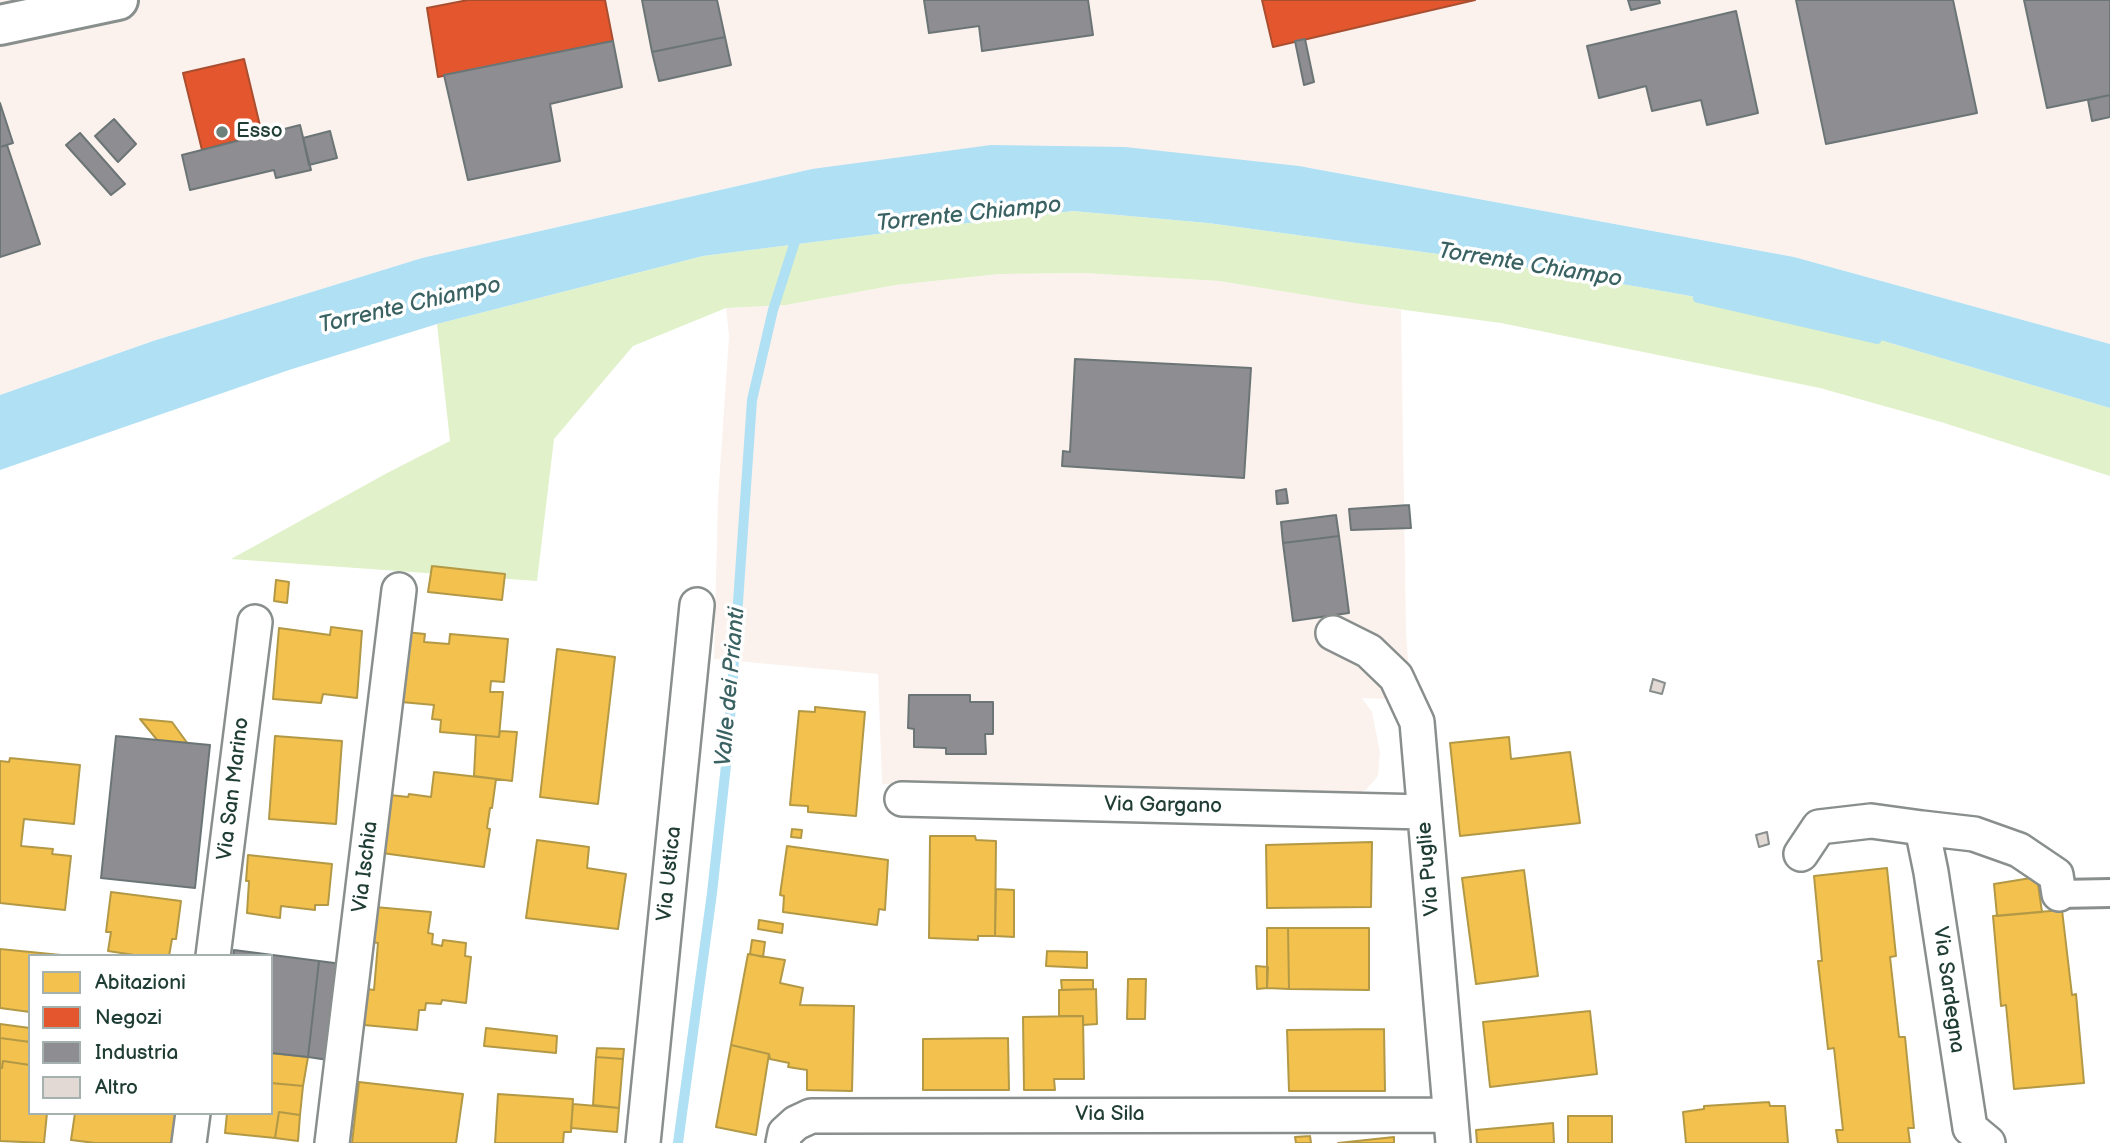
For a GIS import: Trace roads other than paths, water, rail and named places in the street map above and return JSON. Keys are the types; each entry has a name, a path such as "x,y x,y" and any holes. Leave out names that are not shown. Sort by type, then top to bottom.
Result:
{"main road":[{"path":"0,24 118,0"}],"street":[{"name":"Via Ischia","path":"332,1143 399,590"},
{"name":"Via Ustica","path":"643,1143 697,605"},
{"name":"Via San Marino","path":"213,954 255,622"},
{"name":"Via Puglie","path":"1333,633 1369,651 1396,677 1417,722 1452,1129"},
{"name":"Via Gargano","path":"902,799 1424,812"},
{"path":"1801,854 1819,827 1871,821 1974,834 2019,849 2056,875 2059,894 2110,893"},
{"name":"Via Sardegna","path":"1923,828 1970,1128 1987,1143"},
{"path":"189,1143 193,1115"},
{"name":"Via Sila","path":"783,1143 785,1133 811,1116 1452,1129"}],"water":[{"path":"991,145 1125,147 1299,166 1794,257 2110,344 2110,408 1823,323 1685,295 1490,261 1208,223 1073,211 703,256 437,324 289,370 0,470 0,395 153,341 422,258 812,169"}],"waterway":[{"name":"Valle dei Prianti","path":"678,1143 712,893 728,747 752,400 773,310 797,235"},
{"name":"Torrente Chiampo","path":"1698,298 1877,339"}],"place":[{"name":"Esso","path":"222,132"}]}
